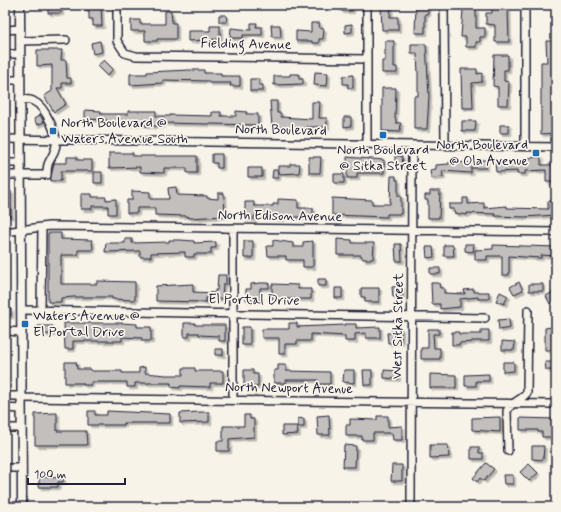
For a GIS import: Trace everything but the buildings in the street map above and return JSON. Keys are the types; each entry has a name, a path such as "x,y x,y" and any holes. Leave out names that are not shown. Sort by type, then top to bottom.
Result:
{"main road":[{"path":"20,5 22,507"}],"street":[{"name":"Fielding Avenue","path":"117,5 117,41 125,53 136,56 367,59"},
{"path":"367,5 367,144"},
{"path":"444,5 445,146"},
{"path":"525,5 525,146"},
{"path":"5,30 20,29"},
{"path":"20,40 66,40"},
{"path":"5,54 20,54"},
{"path":"5,80 20,80"},
{"path":"5,175 47,175 47,163 56,149 55,131 37,103 20,99"},
{"name":"North Boulevard","path":"5,139 556,147"},
{"name":"West Sitka Street","path":"411,507 410,402 412,316 412,145"},
{"path":"5,163 20,163"},
{"path":"41,310 42,227"},
{"name":"North Edison Avenue","path":"5,232 42,227 556,232"},
{"path":"233,228 233,400"},
{"name":"El Portal Drive","path":"22,310 484,318"},
{"path":"508,451 507,411 513,404 524,398 527,393 528,310"},
{"path":"5,331 22,332"},
{"name":"North Newport Avenue","path":"5,396 556,404"},
{"path":"5,408 21,409"},
{"path":"5,428 22,428"},
{"path":"5,468 22,468"}],"place":[{"name":"North Boulevard @ Waters Avenue South","path":"53,131"},
{"name":"North Boulevard @ Sitka Street","path":"383,135"},
{"name":"North Boulevard @ Ola Avenue","path":"536,153"},
{"name":"Waters Avenue @ El Portal Drive","path":"25,324"}]}
